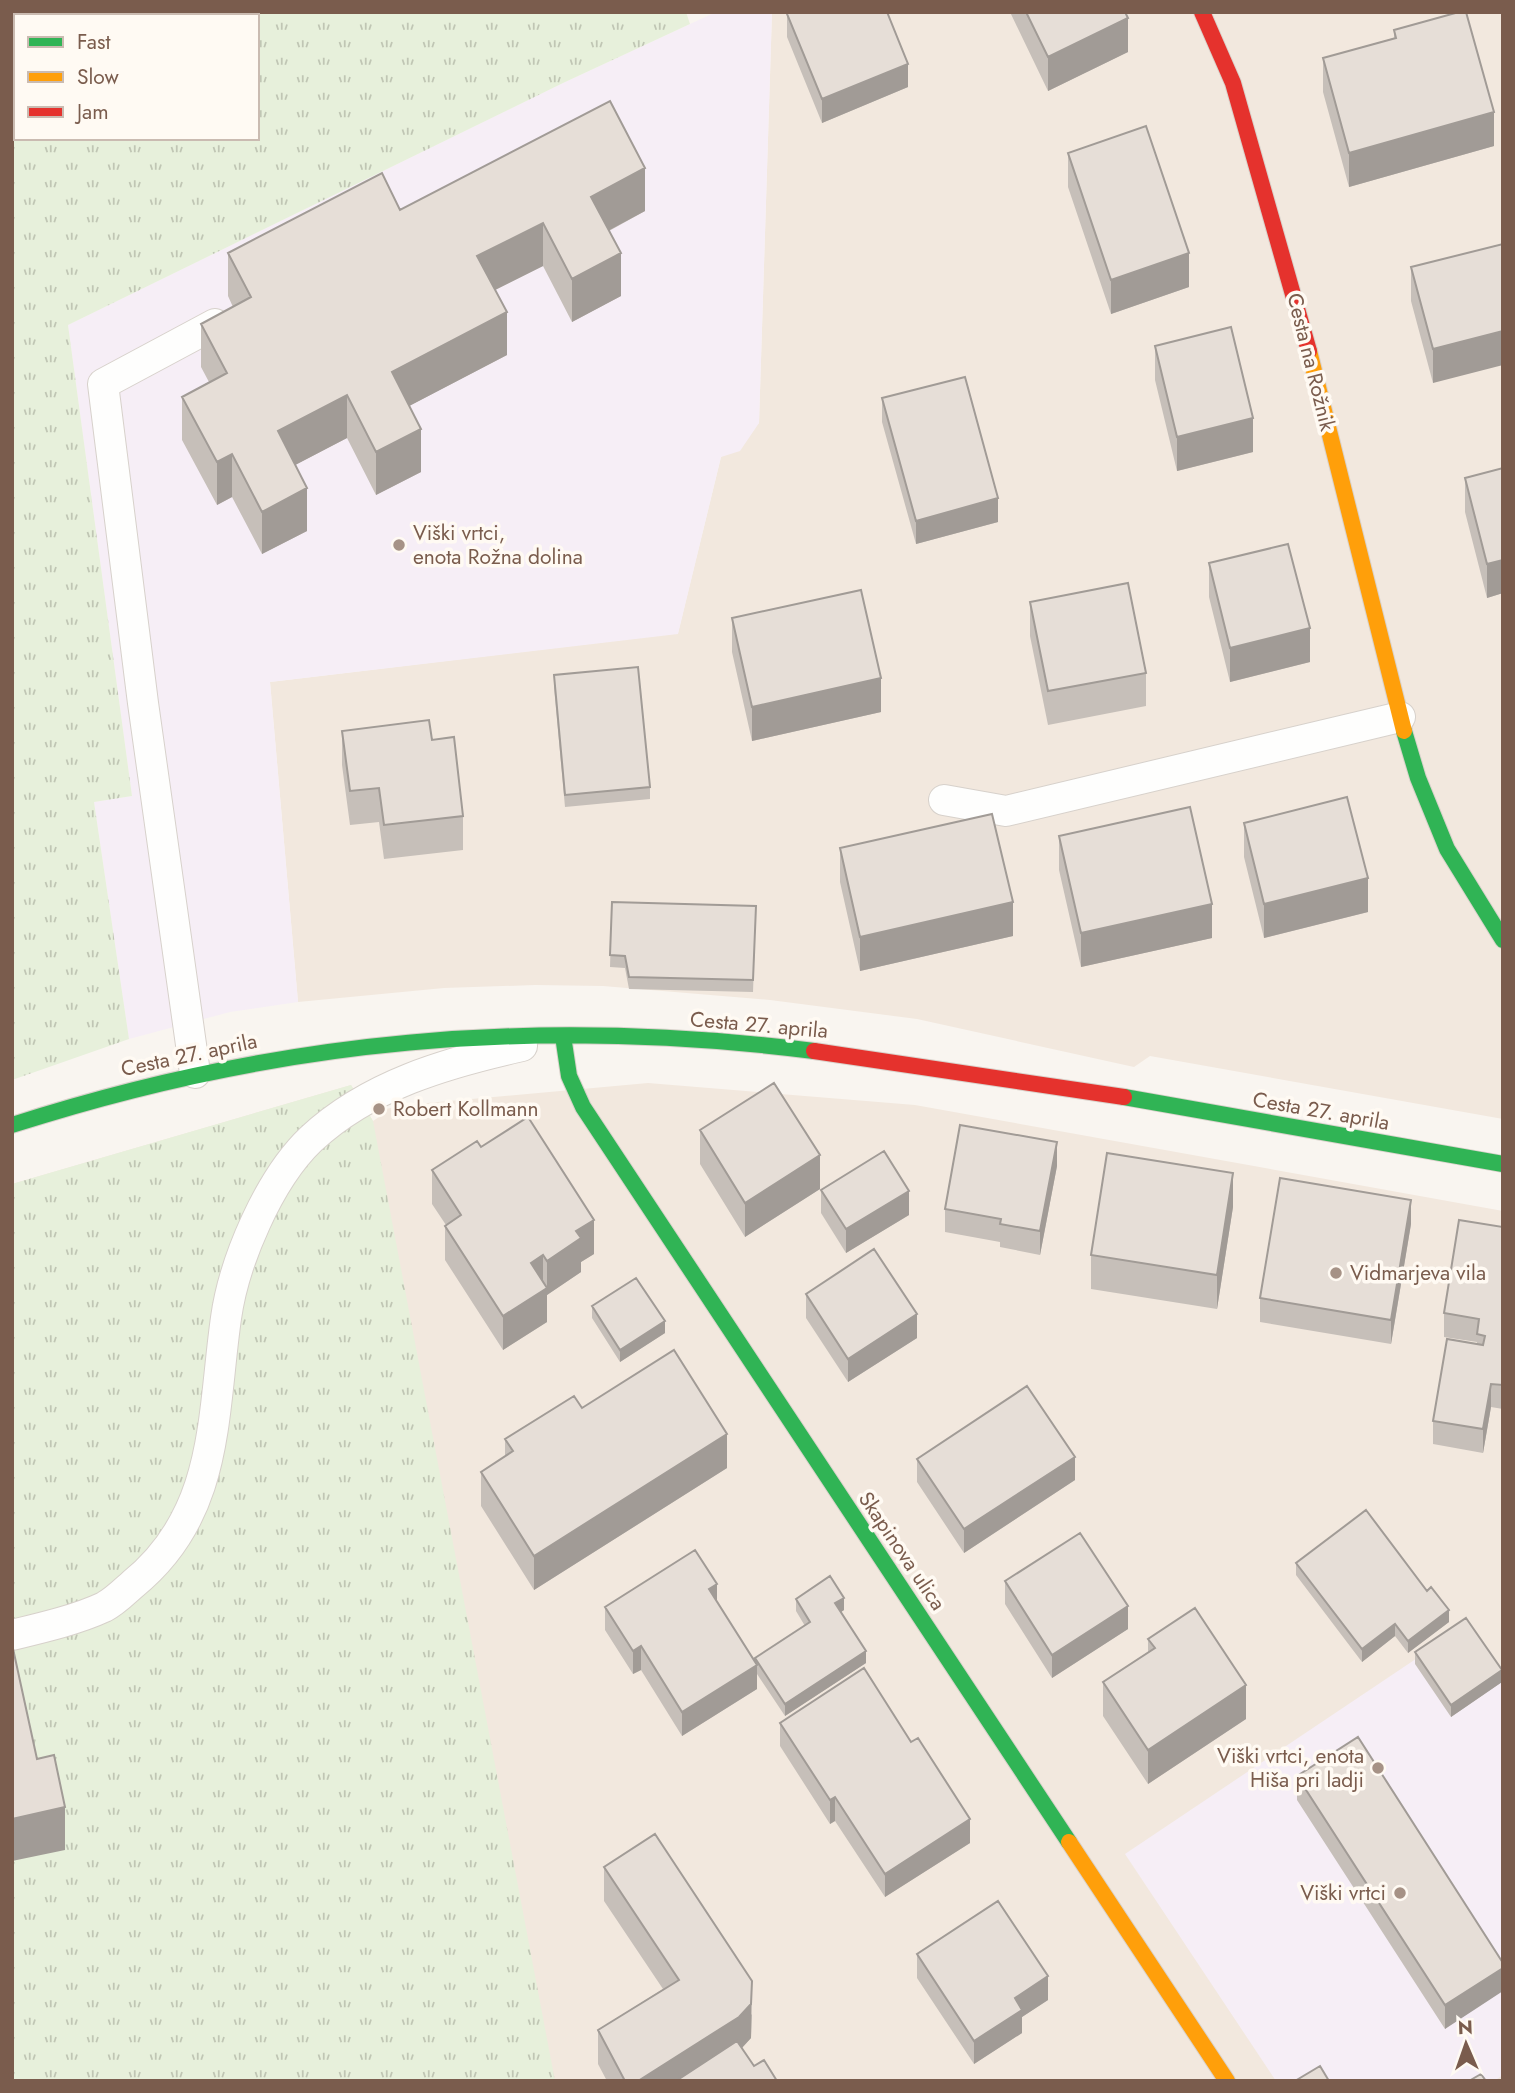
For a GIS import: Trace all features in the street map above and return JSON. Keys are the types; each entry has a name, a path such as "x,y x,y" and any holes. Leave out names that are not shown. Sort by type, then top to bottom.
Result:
{"street":[{"name":"Cesta na Rožnik","path":"1202,12 1233,83 1295,296 1400,717 1418,778 1447,849 1503,940"},
{"name":"Cesta 27. aprila","path":"12,1125 115,1093 195,1073 277,1057 374,1044 483,1036 563,1036 783,1046 955,1069 1503,1164"},
{"name":"Skapinova ulica","path":"563,1036 569,1076 583,1107 1227,2081"}],"lane":[{"path":"195,1073 143,703 103,384 215,324"},
{"path":"944,800 1006,811 1400,717"},
{"path":"12,1634 105,1607 155,1566 183,1524 207,1468 219,1398 226,1316 244,1252 283,1171 311,1139 362,1101 418,1074 563,1036"}],"shaded area":[{"path":"12,12 87,12 14,14 12,137"},
{"name":"Viški vrtci, enota Rožna dolina","path":"716,12 772,12 759,423 740,451 721,457 678,634 270,682 298,1002 230,1012 129,1039 94,802 132,796 68,325 563,83"},
{"path":"772,12 1503,12 1503,1119 1150,1056 1134,1067 917,1019 770,1000 603,986 535,985 444,988 298,1002 270,682 678,633 721,457 759,423"},
{"path":"648,1083 915,1105 1503,1211 1503,2081 12,2081 12,1184 351,1085 373,1121 382,1115 381,1110 405,1105"},
{"name":"Viški vrtci, enota Hiša pri ladji","path":"1468,1624 1503,1682 1503,2075 1494,2081 1276,2081 1125,1854"}],"green space":[{"path":"686,12 690,24 563,83 68,325 132,796 94,802 129,1039 12,1080 12,137 14,140 259,140 259,14 88,14"},
{"path":"351,1085 373,1121 555,2081 12,2081 12,1184"}],"building":[{"path":"887,12 908,64 822,99 787,14"},
{"path":"1026,12 1125,12 1128,18 1048,57"},
{"path":"1466,12 1494,112 1349,153 1323,58 1396,38 1394,30"},
{"path":"610,101 645,168 591,197 621,253 572,279 543,223 477,256 507,312 392,372 421,429 376,452 347,395 278,431 307,488 262,512 232,454 217,462 182,397 227,373 201,324 251,297 228,253 382,173 400,210"},
{"path":"1146,126 1189,253 1111,280 1068,153"},
{"path":"1503,244 1503,331 1433,349 1411,267"},
{"path":"1231,327 1253,418 1177,437 1155,346"},
{"path":"965,377 998,498 916,521 882,398"},
{"path":"1503,468 1503,560 1487,564 1465,478"},
{"path":"1288,544 1310,628 1230,648 1209,563"},
{"path":"1128,583 1146,673 1048,691 1030,602"},
{"path":"861,590 881,678 752,707 732,618"},
{"path":"638,667 650,787 565,795 554,675"},
{"path":"429,720 432,740 454,737 463,816 384,825 379,788 350,791 342,731"},
{"path":"1347,797 1368,878 1264,904 1244,823"},
{"path":"1190,807 1212,904 1081,933 1059,836"},
{"path":"992,814 1013,902 860,937 840,848"},
{"path":"612,902 756,906 753,980 629,977 625,956 610,955"},
{"path":"774,1083 820,1155 745,1203 700,1130"},
{"path":"528,1117 594,1220 576,1231 581,1238 547,1261 543,1255 531,1263 547,1288 503,1316 445,1226 461,1215 432,1170 477,1141 481,1147"},
{"path":"960,1125 1057,1142 1040,1231 1000,1224 1001,1219 945,1209"},
{"path":"884,1151 909,1191 846,1229 821,1190"},
{"path":"1107,1153 1233,1173 1217,1275 1091,1255"},
{"name":"Vidmarjeva vila","path":"1280,1178 1411,1200 1391,1320 1260,1298"},
{"path":"1459,1220 1503,1227 1503,1385 1491,1384 1483,1429 1433,1421 1447,1339 1483,1345 1485,1336 1477,1334 1479,1319 1444,1313"},
{"path":"874,1249 917,1314 848,1359 806,1294"},
{"path":"636,1278 665,1321 620,1350 592,1306"},
{"path":"674,1350 727,1434 534,1556 481,1472 513,1451 505,1439 574,1396 582,1408"},
{"path":"1027,1386 1075,1457 964,1529 917,1459"},
{"path":"1366,1510 1427,1591 1431,1587 1449,1610 1408,1641 1395,1624 1362,1649 1296,1563"},
{"path":"1080,1533 1128,1606 1052,1655 1005,1581"},
{"path":"695,1550 717,1584 709,1589 757,1665 682,1712 641,1646 633,1651 605,1607"},
{"path":"830,1576 844,1598 835,1603 866,1651 785,1704 755,1658 810,1622 796,1599"},
{"path":"1195,1608 1246,1685 1148,1750 1103,1682 1155,1648 1148,1639"},
{"path":"1466,1618 1502,1670 1451,1705 1415,1652"},
{"path":"12,1644 37,1759 54,1755 65,1807 12,1819"},
{"path":"864,1668 911,1742 918,1738 970,1819 885,1874 835,1797 830,1800 780,1723"},
{"name":"Viški vrtci","path":"1358,1737 1503,1963 1503,1968 1445,2005 1297,1776"},
{"path":"655,1834 752,1981 751,2004 739,2017 638,2081 625,2081 598,2030 679,1980 604,1867"},
{"path":"998,1901 1048,1976 1015,1998 1022,2010 974,2041 917,1954"},
{"path":"737,2041 754,2066 764,2060 777,2081 676,2081"},
{"path":"1320,2066 1329,2081 1295,2081"},
{"path":"1481,2074 1486,2081 1469,2081"}],"traffic: fast":[{"path":"1404,731 1418,778 1447,849 1503,940"},
{"path":"12,1125 112,1096 211,1072 310,1055 409,1043 508,1036 609,1036 711,1041 814,1051"},
{"path":"563,1036 569,1076 583,1107 1069,1842"},
{"path":"1124,1097 1503,1164"}],"traffic: slow":[{"path":"1309,351 1404,731"},
{"path":"1069,1842 1227,2081"}],"traffic: jam":[{"path":"1202,12 1233,83 1309,351"},
{"path":"814,1051 1124,1097"}],"place":[{"name":"Viški vrtci, enota Rožna dolina","path":"399,545"},
{"name":"Robert Kollmann","path":"379,1109"},
{"name":"Vidmarjeva vila","path":"1336,1273"},
{"name":"Viški vrtci, enota Hiša pri ladji","path":"1378,1768"},
{"name":"Viški vrtci","path":"1400,1893"}]}
